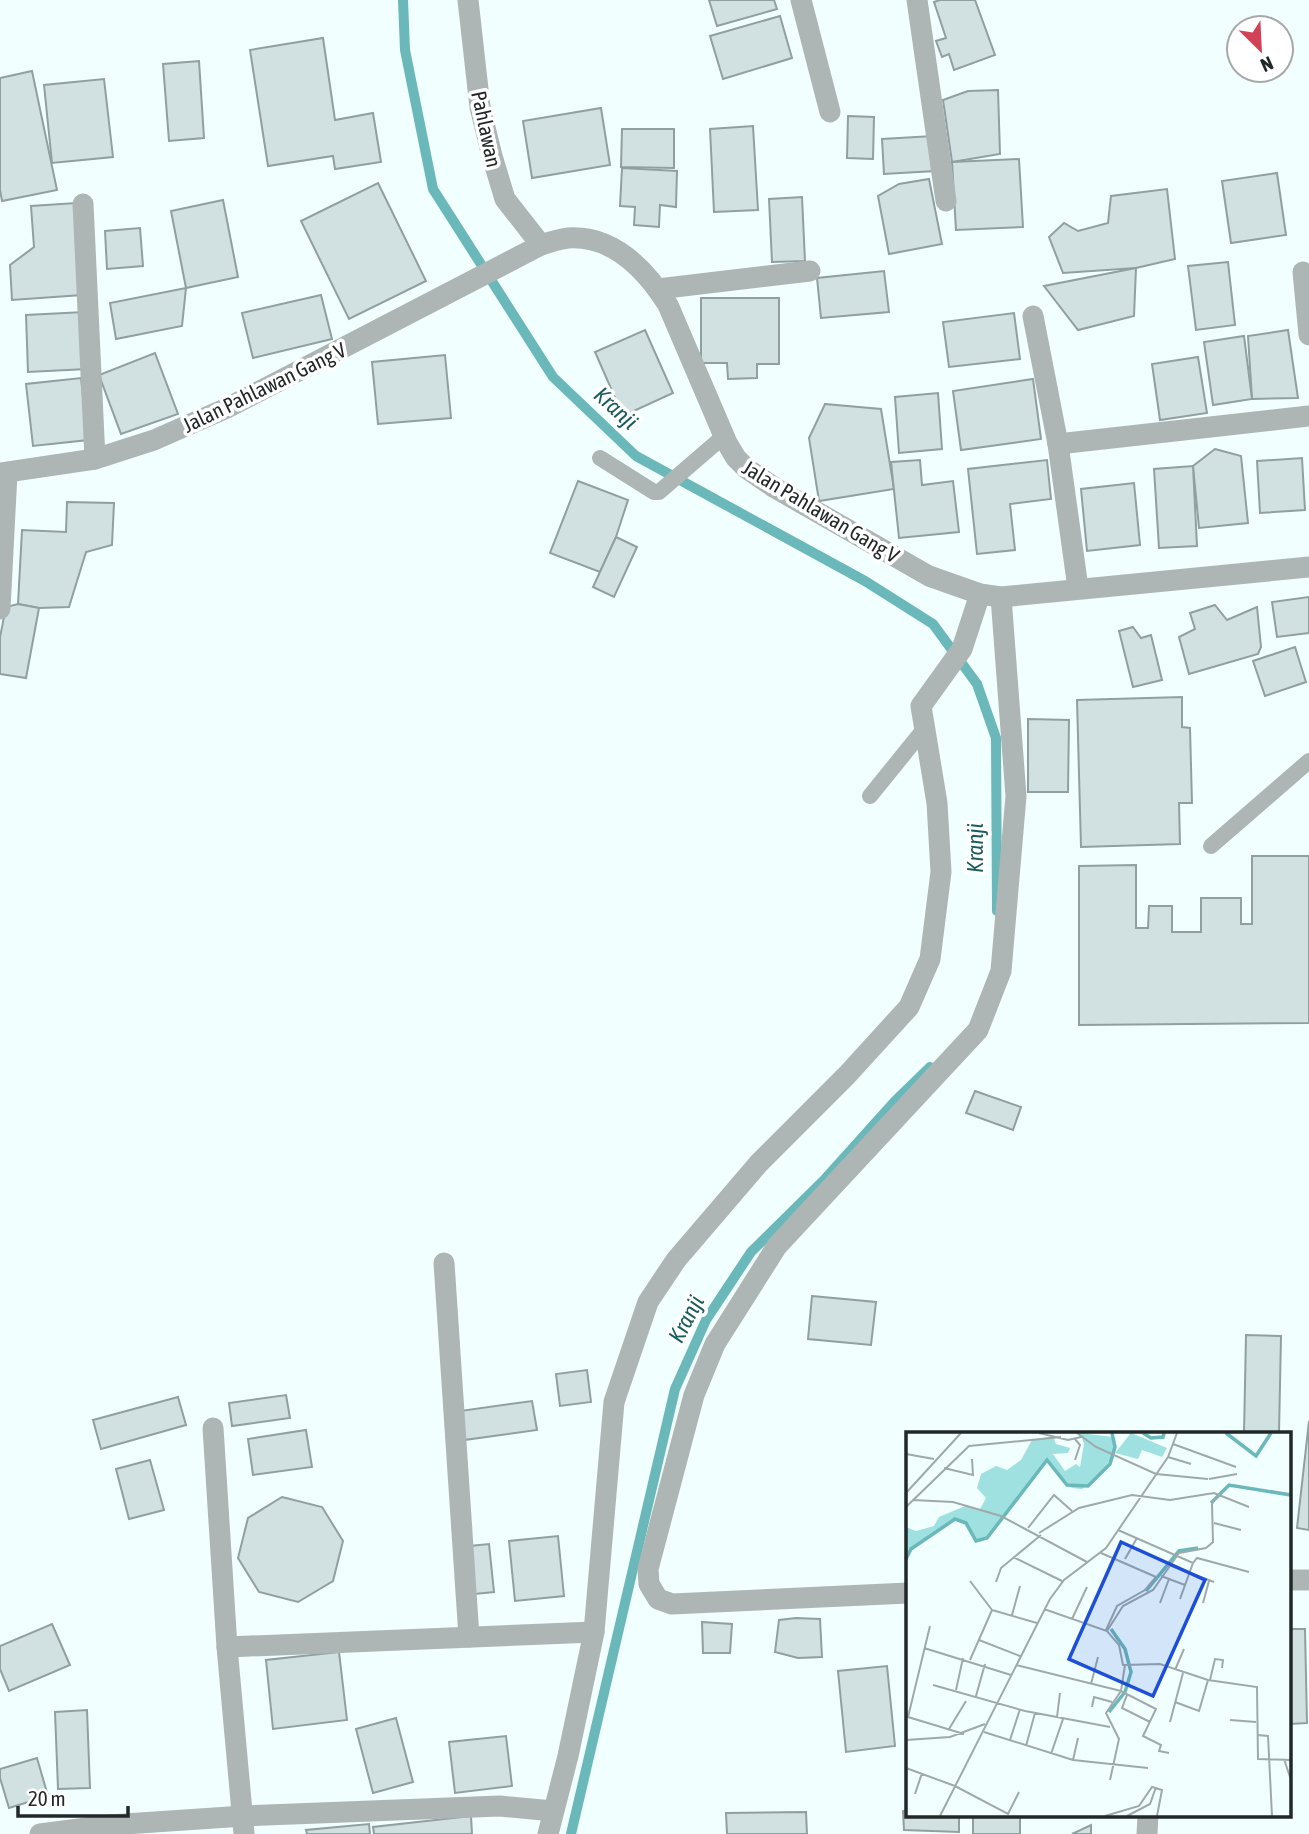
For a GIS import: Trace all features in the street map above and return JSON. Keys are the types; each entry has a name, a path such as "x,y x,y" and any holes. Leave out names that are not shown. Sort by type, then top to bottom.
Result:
{"street":[{"name":"Pahlawan","path":"468,0 480,107 492,156 505,199 541,244"},
{"path":"801,0 831,112"},
{"path":"918,0 946,201"},
{"path":"83,204 95,459"},
{"name":"Jalan Pahlawan Gang V","path":"4,473 95,459 154,440 227,408 541,244 567,238 592,239 622,253 658,289 736,458 775,488 929,576 979,594 1001,597 1309,567"},
{"path":"658,289 810,271"},
{"path":"1303,272 1309,335"},
{"path":"1033,316 1058,444 1078,588"},
{"path":"1058,444 1309,416"},
{"path":"0,609 4,473"},
{"path":"548,1834 568,1756 594,1632 614,1402 648,1302 676,1259 758,1163 847,1075 909,1007 930,959 941,872 937,803 921,706 962,649 979,594"},
{"path":"906,1593 672,1604 658,1599 649,1584 648,1569 694,1395 715,1344 777,1245 978,1030 1001,971 1016,796 1001,597"},
{"path":"444,1263 469,1637"},
{"path":"213,1428 227,1647 244,1825"},
{"path":"227,1647 594,1632"},
{"path":"40,1834 110,1825 244,1825 500,1806 554,1811"},
{"path":"1147,1834 1148,1816"}],"lane":[{"path":"600,458 654,492 659,492 724,436"},
{"path":"870,796 925,728"},
{"path":"1211,846 1309,761"}],"building":[{"path":"709,0 774,0 777,9 717,26"},
{"path":"975,0 995,55 954,70 949,54 942,57 936,41 946,38 934,2"},
{"path":"780,16 792,58 723,79 710,36"},
{"path":"323,38 335,120 373,113 381,162 335,169 333,156 268,166 250,50"},
{"path":"199,61 204,138 169,141 163,64"},
{"path":"32,71 57,190 2,201 0,78"},
{"path":"104,79 113,157 52,163 44,85"},
{"path":"998,90 1000,154 952,162 943,100 968,91"},
{"path":"601,108 610,165 532,178 523,121"},
{"path":"848,116 874,117 873,159 847,158"},
{"path":"753,126 758,210 714,212 710,129"},
{"path":"622,129 674,129 674,168 621,167"},
{"path":"933,136 935,171 884,174 882,139"},
{"path":"1019,159 1023,227 956,230 952,162"},
{"path":"622,168 677,171 676,207 660,205 659,227 634,225 635,207 620,206"},
{"path":"1277,173 1286,235 1231,243 1222,181"},
{"path":"929,179 942,244 889,254 878,196 899,184"},
{"path":"378,183 426,281 349,319 301,221"},
{"path":"1167,189 1175,259 1136,268 1063,273 1049,237 1064,223 1078,231 1108,223 1111,196"},
{"path":"802,197 805,261 772,262 769,199"},
{"path":"223,200 238,277 186,288 171,211"},
{"path":"76,203 82,295 12,300 10,265 34,247 31,206"},
{"path":"140,228 143,266 107,269 105,231"},
{"path":"1228,262 1235,325 1196,330 1188,266"},
{"path":"1136,268 1134,316 1078,330 1044,286"},
{"path":"884,271 889,312 821,318 817,278"},
{"path":"186,288 182,326 116,339 110,303"},
{"path":"321,295 332,339 253,358 242,313"},
{"path":"701,298 779,298 779,364 757,364 757,378 728,379 727,363 701,363"},
{"path":"84,312 87,369 28,372 26,315"},
{"path":"1014,313 1020,359 949,367 943,322"},
{"path":"645,330 673,393 623,416 595,352"},
{"path":"1288,330 1298,398 1252,399 1248,336"},
{"path":"1244,336 1252,399 1213,405 1204,342"},
{"path":"155,353 178,414 121,434 99,375"},
{"path":"445,355 451,418 378,424 372,362"},
{"path":"1198,357 1207,413 1160,420 1152,364"},
{"path":"81,378 88,440 33,446 26,384"},
{"path":"1033,379 1041,439 961,450 953,391"},
{"path":"938,393 942,449 899,453 895,397"},
{"path":"825,404 881,409 894,489 819,501 809,438"},
{"path":"1215,449 1241,456 1248,523 1199,528 1193,466"},
{"path":"1302,458 1305,510 1260,513 1257,461"},
{"path":"920,460 922,485 953,481 959,532 899,538 891,462"},
{"path":"1047,460 1051,499 1010,504 1015,550 977,554 968,469"},
{"path":"1193,466 1197,546 1159,548 1154,469"},
{"path":"578,481 628,500 616,537 600,572 550,553"},
{"path":"1134,483 1140,545 1087,551 1081,489"},
{"path":"67,502 114,503 112,545 86,552 69,607 39,608 18,604 22,530 66,532"},
{"path":"616,537 637,547 614,597 593,587"},
{"path":"1309,597 1309,633 1277,637 1272,602"},
{"path":"18,604 39,608 26,678 0,674 0,637 6,607"},
{"path":"1215,605 1227,620 1257,607 1261,647 1258,654 1189,674 1179,637 1195,629 1190,613"},
{"path":"1133,627 1141,638 1151,635 1162,680 1133,687 1119,631"},
{"path":"1295,647 1306,682 1265,696 1253,661"},
{"path":"1182,697 1182,727 1190,728 1192,803 1179,803 1180,844 1081,847 1077,700"},
{"path":"1028,719 1069,720 1068,792 1028,792"},
{"path":"1252,856 1309,856 1309,1023 1079,1025 1079,866 1136,865 1136,928 1148,928 1149,906 1172,906 1172,932 1201,932 1201,898 1241,898 1241,924 1252,924"},
{"path":"975,1091 1021,1107 1013,1130 966,1113"},
{"path":"812,1296 876,1302 871,1345 808,1339"},
{"path":"1246,1335 1281,1336 1279,1432 1244,1432"},
{"path":"587,1370 591,1402 560,1406 556,1374"},
{"path":"286,1395 290,1418 232,1426 229,1403"},
{"path":"178,1397 186,1425 101,1449 93,1420"},
{"path":"532,1401 537,1430 464,1440 460,1411"},
{"path":"1309,1421 1309,1530 1297,1528"},
{"path":"306,1430 312,1467 253,1475 248,1439"},
{"path":"150,1460 164,1510 129,1519 116,1469"},
{"path":"282,1497 322,1507 343,1541 333,1581 298,1602 259,1592 238,1558 248,1518"},
{"path":"558,1536 564,1596 515,1601 509,1541"},
{"path":"489,1544 494,1592 475,1594 470,1546"},
{"path":"820,1619 822,1657 798,1658 775,1652 779,1620"},
{"path":"702,1622 732,1624 730,1653 703,1653"},
{"path":"52,1624 70,1665 9,1691 0,1669 0,1646"},
{"path":"1292,1629 1305,1629 1307,1723 1292,1724"},
{"path":"339,1652 347,1720 273,1729 266,1660"},
{"path":"887,1666 895,1746 846,1752 838,1671"},
{"path":"87,1710 90,1788 58,1789 55,1712"},
{"path":"396,1718 413,1782 373,1793 356,1729"},
{"path":"506,1736 512,1786 455,1793 449,1742"},
{"path":"37,1758 48,1796 9,1808 0,1769"},
{"path":"906,1810 906,1816 959,1816 959,1832 904,1830 903,1811"},
{"path":"806,1812 807,1834 727,1834 726,1813"},
{"path":"471,1816 472,1834 374,1834 373,1827"},
{"path":"973,1816 1020,1816 1020,1834 973,1834"},
{"path":"369,1824 370,1834 307,1834 306,1830"},
{"path":"1091,1825 1091,1834 1072,1834"}],"waterway":[{"name":"Kranji","path":"403,0 405,50 433,189 553,377 636,456 865,581 933,624 977,684 996,738 997,911"},
{"name":"Kranji","path":"571,1834 675,1389 706,1320 751,1252 824,1180 895,1101 930,1067"}]}
